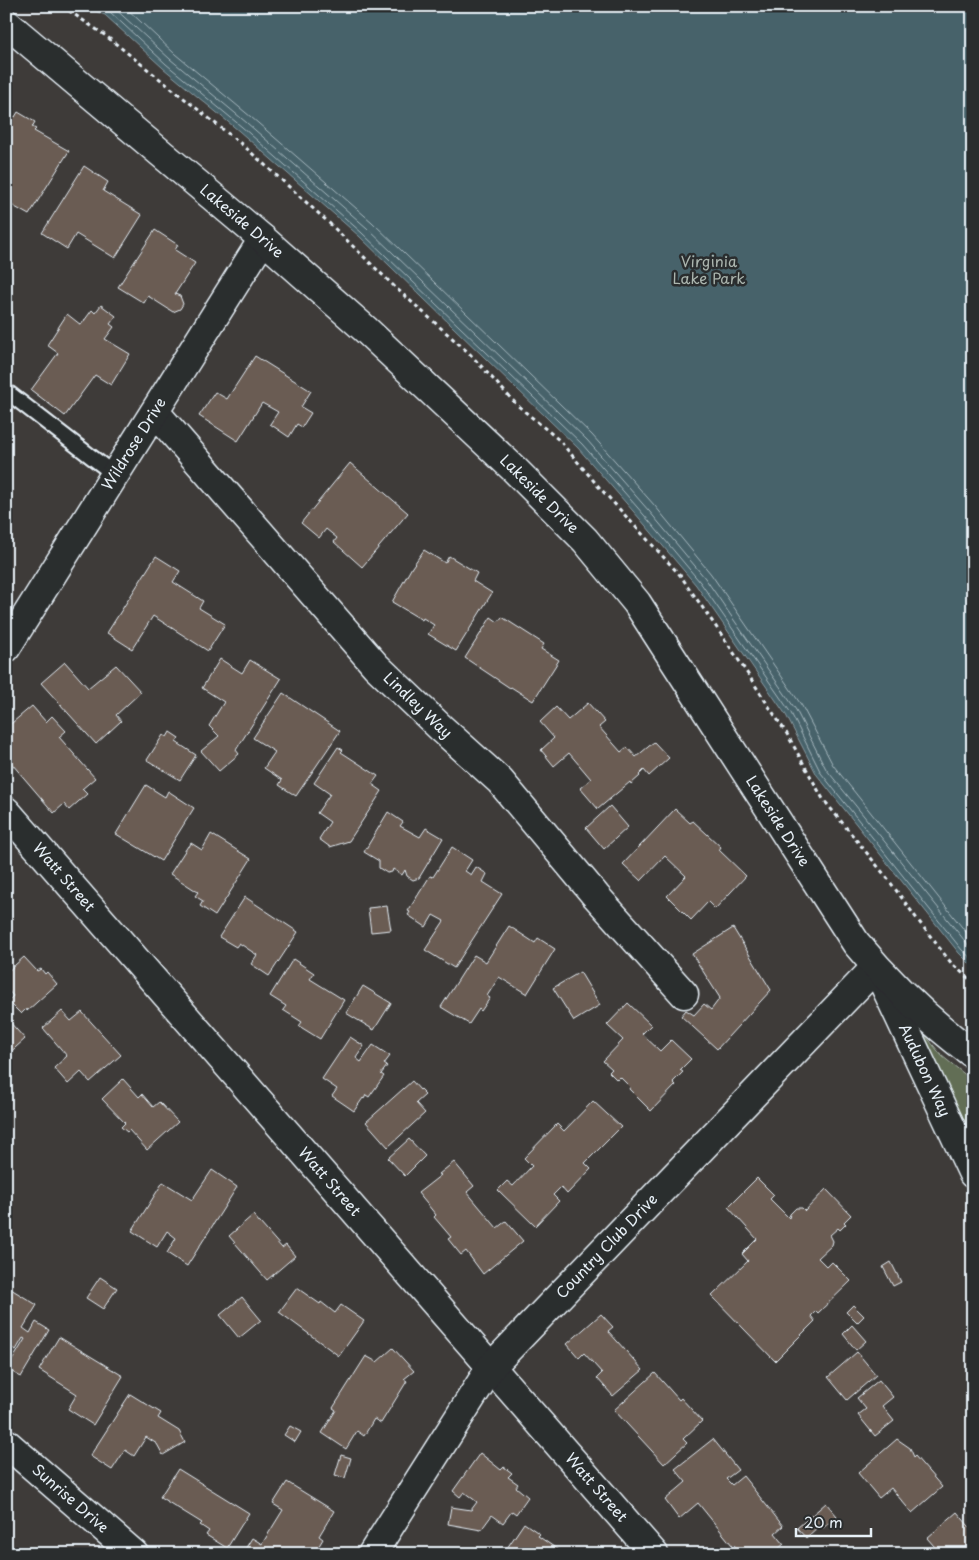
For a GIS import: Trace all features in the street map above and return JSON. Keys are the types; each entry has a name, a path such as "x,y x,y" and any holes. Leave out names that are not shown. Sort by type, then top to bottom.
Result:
{"street":[{"name":"Lakeside Drive","path":"6,23 263,239 365,329 514,469 585,540 637,604 665,645 856,943 876,967 923,1012 955,1041 973,1054"},
{"name":"Wildrose Drive","path":"6,648 263,239"},
{"name":"Lindley Way","path":"155,412 376,666 500,781 596,896 684,994"},
{"name":"Watt Street","path":"6,812 654,1554"},
{"name":"Audubon Way","path":"876,967 973,1174"},
{"name":"Country Club Drive","path":"372,1554 491,1366 876,967"},
{"name":"Sunrise Drive","path":"6,1442 134,1554"}],"lane":[{"path":"6,391 115,475"}],"green space":[{"path":"921,1030 942,1056 973,1081 973,1158 918,1031"}],"water":[{"name":"Virginia Lake Park","path":"83,6 973,6 973,967 959,953 817,775 786,715 696,585 578,448 359,236 239,131 163,68 105,15"}],"building":[{"path":"18,112 35,122 32,127 36,129 34,131 69,151 29,215 6,202 6,121 10,114 15,117"},
{"path":"84,166 108,182 103,191 142,215 115,258 76,234 67,249 42,233"},
{"path":"155,230 178,245 175,250 195,263 175,294 180,296 183,304 180,309 173,312 148,296 144,303 118,287"},
{"path":"101,305 116,316 110,324 114,327 105,339 130,354 111,385 95,375 65,416 31,390 58,353 47,345 67,314 81,325 92,310 95,313"},
{"path":"255,356 311,391 301,407 311,413 302,427 297,424 289,437 270,424 278,412 262,403 238,441 199,416 215,392 227,399"},
{"path":"350,463 408,513 362,567 334,542 337,538 326,529 319,538 301,523"},
{"path":"424,550 445,563 449,556 477,573 473,581 492,593 456,651 428,634 434,625 392,602"},
{"path":"156,556 180,571 173,582 203,601 199,608 225,624 208,651 153,616 132,649 107,633"},
{"path":"491,617 498,622 502,617 544,644 541,649 559,660 533,701 465,658"},
{"path":"220,659 242,673 250,660 281,679 236,750 239,754 219,771 201,751 219,736 209,726 224,702 202,688"},
{"path":"65,662 88,688 116,665 141,692 116,715 121,721 96,744 41,683"},
{"path":"283,693 340,731 296,796 279,785 282,780 264,768 275,752 253,738"},
{"path":"588,703 605,722 599,727 621,752 627,747 636,757 654,742 669,758 649,776 644,770 631,784 630,782 598,809 580,788 591,779 569,753 554,766 541,750 554,738 540,722 556,707 568,720"},
{"path":"32,706 46,722 52,716 66,731 59,737 95,778 82,789 87,794 69,810 64,804 54,813 6,757 6,728"},
{"path":"170,732 179,738 176,742 196,755 180,780 147,760 163,735 167,737"},
{"path":"338,747 343,750 341,752 378,776 372,784 382,791 349,841 330,847 319,839 330,822 317,813 330,794 314,783"},
{"path":"146,785 165,797 168,791 194,808 161,861 116,834"},
{"path":"610,806 628,827 604,849 586,828"},
{"path":"675,809 690,823 693,821 721,847 719,850 746,876 715,909 708,902 691,920 667,896 686,876 665,856 641,881 623,864"},
{"path":"388,812 403,822 400,826 420,837 426,828 443,838 419,878 413,880 407,876 405,870 402,875 393,869 392,872 387,873 379,868 379,861 364,852"},
{"path":"211,834 251,859 215,916 200,906 203,901 195,896 198,892 170,874 191,843 202,850"},
{"path":"452,847 472,860 465,871 471,875 476,867 487,874 483,882 502,894 454,968 425,950 444,921 433,915 426,927 408,915 410,912 408,911 430,876 433,877"},
{"path":"245,897 298,932 269,976 251,964 257,955 239,943 236,947 219,937"},
{"path":"387,906 391,930 371,932 368,908"},
{"path":"509,926 535,943 538,938 555,949 527,994 499,977 487,996 490,998 481,1011 479,1009 469,1024 441,1007 474,955 486,962"},
{"path":"733,928 771,990 717,1049 681,1016 686,1010 694,1015 704,1004 711,1010 720,998 692,954"},
{"path":"24,957 37,971 41,969 45,974 47,972 57,984 27,1011 26,1009 21,1014 8,1001 13,996 6,988 6,973"},
{"path":"293,959 314,973 310,979 344,1000 320,1039 299,1026 302,1022 283,1010 286,1006 270,996"},
{"path":"580,972 600,1005 574,1021 553,988"},
{"path":"363,986 391,1003 374,1030 346,1013"},
{"path":"628,1003 651,1025 642,1034 660,1051 671,1040 691,1059 680,1070 683,1072 673,1082 676,1085 651,1111 620,1077 617,1080 609,1072 612,1069 603,1061 623,1040 607,1025"},
{"path":"62,1011 71,1021 82,1012 121,1055 90,1082 81,1072 68,1084 54,1068 67,1056 43,1028"},
{"path":"8,1020 25,1039 6,1056 6,1022"},
{"path":"350,1037 364,1046 356,1058 361,1062 373,1045 390,1056 384,1064 387,1066 381,1074 384,1076 369,1097 366,1095 354,1111 332,1096 337,1089 322,1079"},
{"path":"123,1079 139,1097 142,1094 153,1107 159,1102 178,1122 147,1150 129,1130 127,1132 121,1127 125,1123 102,1099"},
{"path":"412,1081 424,1092 425,1095 416,1103 425,1113 388,1147 366,1122"},
{"path":"593,1101 621,1127 585,1163 591,1169 567,1194 561,1187 553,1195 559,1201 535,1226 498,1190 507,1181 513,1186 532,1166 524,1158 557,1124 564,1131"},
{"path":"409,1139 425,1156 405,1176 388,1158"},
{"path":"454,1162 474,1186 467,1192 497,1228 506,1221 523,1241 483,1274 466,1251 461,1255 448,1239 451,1237 434,1217 436,1215 418,1193"},
{"path":"212,1170 237,1187 187,1266 167,1253 176,1238 167,1231 157,1247 132,1231 163,1182 192,1200"},
{"path":"757,1178 774,1195 770,1199 789,1218 796,1208 802,1208 805,1211 826,1189 851,1215 844,1222 846,1224 840,1230 838,1228 830,1235 833,1241 832,1245 818,1258 827,1267 832,1262 851,1281 818,1313 816,1311 811,1316 815,1321 775,1361 712,1296 748,1261 742,1254 757,1239 728,1207"},
{"path":"253,1215 282,1248 286,1245 295,1256 267,1280 229,1236"},
{"path":"891,1262 901,1282 893,1286 883,1267"},
{"path":"100,1277 117,1288 103,1309 86,1298"},
{"path":"6,1286 37,1305 23,1328 30,1333 36,1322 49,1330 21,1377 7,1369 25,1339 23,1338 16,1350 6,1345"},
{"path":"297,1288 335,1313 341,1305 364,1321 339,1356 279,1312"},
{"path":"242,1297 261,1320 239,1338 220,1315"},
{"path":"853,1305 864,1316 857,1323 846,1312"},
{"path":"601,1314 613,1327 608,1331 643,1370 613,1396 597,1378 602,1373 584,1353 579,1358 567,1344"},
{"path":"852,1325 866,1341 856,1350 843,1334"},
{"path":"59,1337 123,1376 93,1425 68,1409 77,1394 39,1370"},
{"path":"393,1348 414,1371 404,1379 407,1381 381,1423 374,1419 364,1436 357,1431 346,1449 322,1433 336,1410 333,1408 366,1356 377,1362"},
{"path":"857,1352 876,1375 847,1400 828,1377"},
{"path":"655,1373 679,1400 681,1398 702,1421 683,1439 687,1443 664,1464 614,1410"},
{"path":"879,1380 893,1397 882,1406 894,1421 875,1436 858,1415 866,1409 857,1398"},
{"path":"130,1394 161,1413 158,1418 179,1431 185,1442 163,1455 157,1444 146,1437 134,1456 125,1450 112,1470 90,1456"},
{"path":"290,1426 301,1432 295,1442 284,1435"},
{"path":"713,1439 738,1470 726,1479 732,1485 743,1476 783,1526 775,1533 784,1544 772,1554 742,1554 732,1545 698,1503 679,1519 665,1500 686,1482 675,1469"},
{"path":"897,1439 910,1448 914,1457 942,1487 912,1513 891,1488 879,1498 858,1473"},
{"path":"480,1453 501,1470 504,1467 512,1473 508,1477 518,1484 516,1487 528,1497 516,1514 512,1511 503,1523 492,1515 481,1530 448,1524 451,1507 471,1510 477,1502 464,1492 460,1497 453,1491"},
{"path":"341,1455 351,1458 345,1478 335,1475"},
{"path":"178,1469 249,1513 227,1548 206,1535 209,1531 200,1525 202,1523 160,1497"},
{"path":"287,1482 334,1511 319,1536 323,1539 314,1554 242,1554 252,1538 262,1544 283,1510 273,1504"},
{"path":"826,1503 837,1516 823,1528 820,1525 806,1538 797,1528"},
{"path":"957,1512 973,1531 973,1554 941,1554 927,1538"},
{"path":"524,1523 540,1534 538,1536 564,1554 503,1554"}]}
